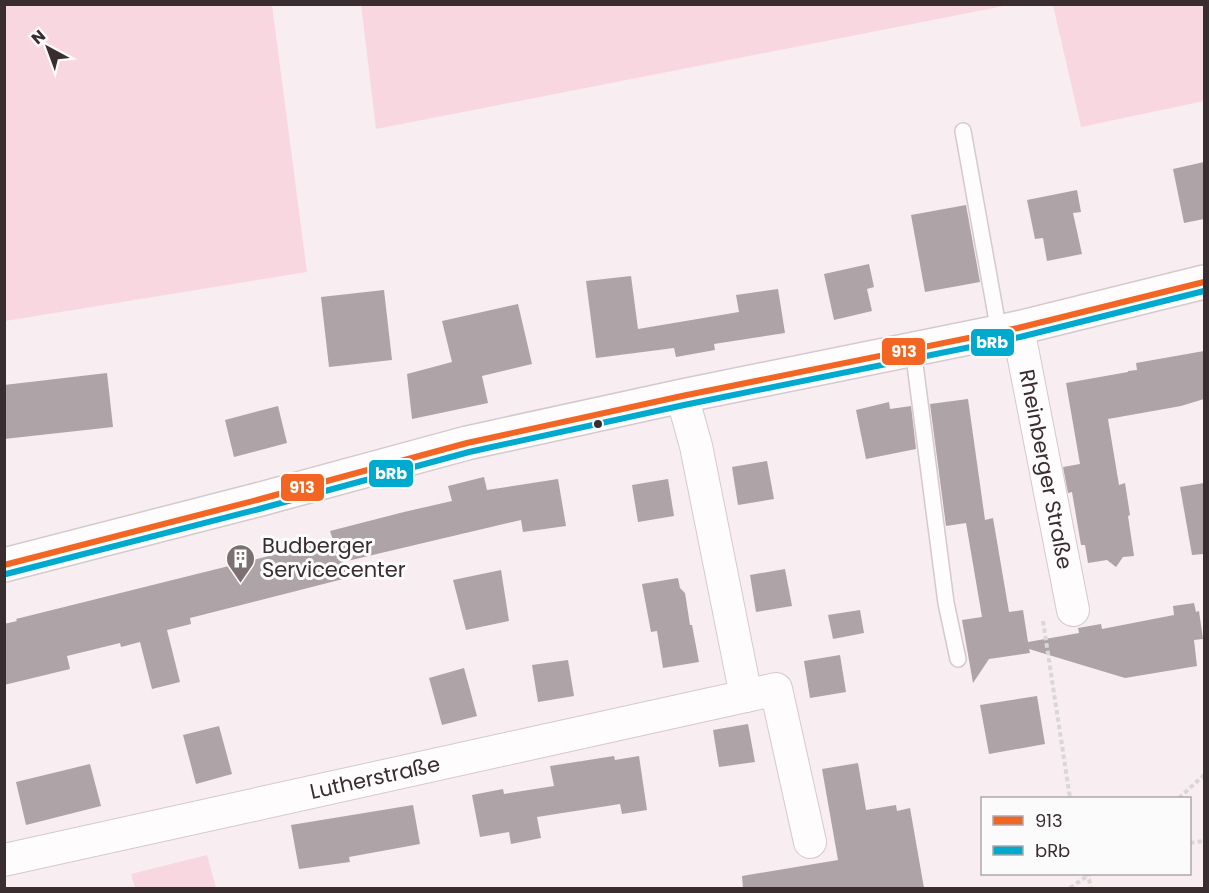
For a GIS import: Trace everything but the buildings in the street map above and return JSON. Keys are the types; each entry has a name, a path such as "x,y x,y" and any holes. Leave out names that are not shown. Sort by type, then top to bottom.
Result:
{"main road":[{"path":"4,565 466,443 682,396 1009,330 1204,282"}],"street":[{"name":"Rheinberger Straße","path":"1009,330 1073,610"},
{"path":"682,396 696,446 746,696"},
{"name":"Lutherstraße","path":"4,860 776,689 810,842"}],"lane":[{"path":"963,131 1009,330"},
{"path":"914,349 946,603 958,659"}],"path":[{"path":"1070,797 1043,621 1073,610"},
{"path":"1180,797 1204,775"},
{"path":"1070,888 1087,875"}],"shaded area":[{"path":"5,4 272,5 307,272 5,321"},
{"path":"361,4 1009,4 1009,5 376,129"},
{"path":"1053,5 1204,5 1204,101 1081,127"},
{"path":"207,855 216,888 135,888 131,874"}],"transit line":[{"name":"913","path":"4,565 467,443 682,396 1018,328 1204,282"},
{"name":"bRb","path":"6,574 469,452 684,405 1020,337 1204,291"}],"place":[{"name":"Budberger Servicecenter","path":"241,584"}]}
